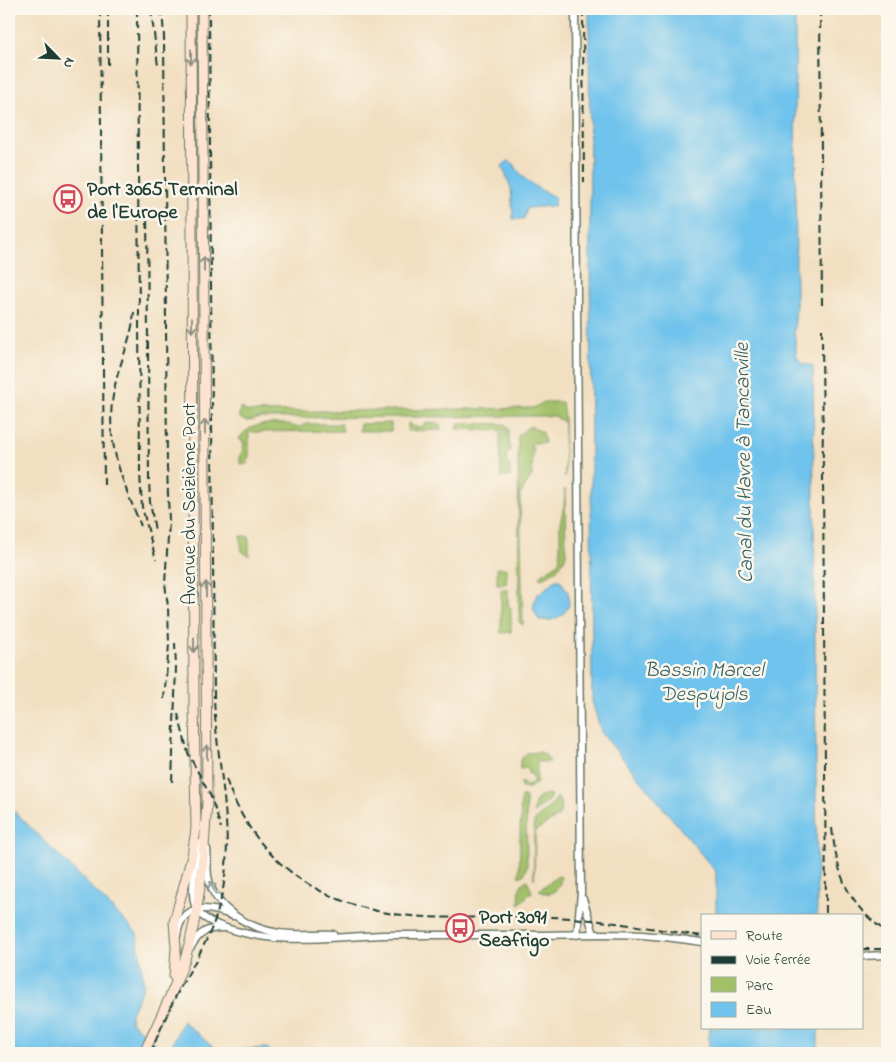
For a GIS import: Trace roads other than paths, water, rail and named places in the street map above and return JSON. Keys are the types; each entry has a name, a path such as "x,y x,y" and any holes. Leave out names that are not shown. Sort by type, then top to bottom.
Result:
{"main road":[{"name":"Avenue du Seizième Port","path":"170,995 175,970 175,913 192,856 196,829 191,9"},
{"name":"Avenue du Seizième Port","path":"144,1053 178,978 189,943 197,910 202,872 207,800 202,9"}],"street":[{"path":"574,9 581,893 577,935"},
{"path":"207,800 208,876 211,887 223,905 245,921"},
{"path":"196,829 198,852 193,896 197,910 209,920 232,929 263,936 321,939 350,936"},
{"path":"581,893 594,934"},
{"path":"176,948 180,924 190,913 204,908 215,909 275,932 291,934 350,936 652,935 701,942"},
{"path":"178,978 191,947 201,934 212,929 232,929"},
{"path":"864,956 887,955"}],"water":[{"name":"Bassin Marcel Despujols","path":"589,9 795,9 796,307 794,332 797,357 804,364 813,366 817,914 716,914 716,872 601,732 592,701"},
{"path":"508,161 513,163 516,169 531,183 555,197 554,206 527,208 524,219 513,219 511,188 502,166"},
{"path":"556,580 560,580 568,592 569,605 564,613 557,618 539,620 533,608 536,596"},
{"path":"9,806 137,933 144,984 130,1016 131,1022 164,1051 170,1048 183,1021 215,1049 223,1051 267,1048 272,1053 9,1053"},
{"path":"709,1030 818,1030 818,1053 709,1053"}],"railway":[{"path":"100,9 104,486"},
{"path":"108,9 108,66"},
{"path":"137,9 140,473 142,507 156,560"},
{"path":"151,9 158,66"},
{"path":"162,9 164,36 169,522 165,583 169,645 164,699"},
{"path":"150,1053 173,1001 214,922 219,908 226,869 226,819 214,693 209,9"},
{"path":"583,9 584,182"},
{"path":"820,9 822,306"},
{"path":"147,209 149,480 150,502 155,531"},
{"path":"134,312 131,332 114,390 111,426 121,476 141,526"},
{"path":"822,329 826,914"},
{"path":"172,782 176,667 175,643"},
{"path":"178,714 188,753 211,797 221,828"},
{"path":"226,779 239,809 255,835 275,858 297,877 323,892 350,904 380,912 412,916 447,918 571,918 701,936"},
{"path":"832,828 837,859 845,885 860,908 884,930"},
{"path":"864,949 887,949"}],"place":[{"name":"Port 3065 Terminal de l'Europe","path":"68,199"},
{"name":"Port 3091 Seafrigo","path":"460,928"}],"water label":[{"name":"Canal du Havre à Tancarville","path":"743,463"}]}
